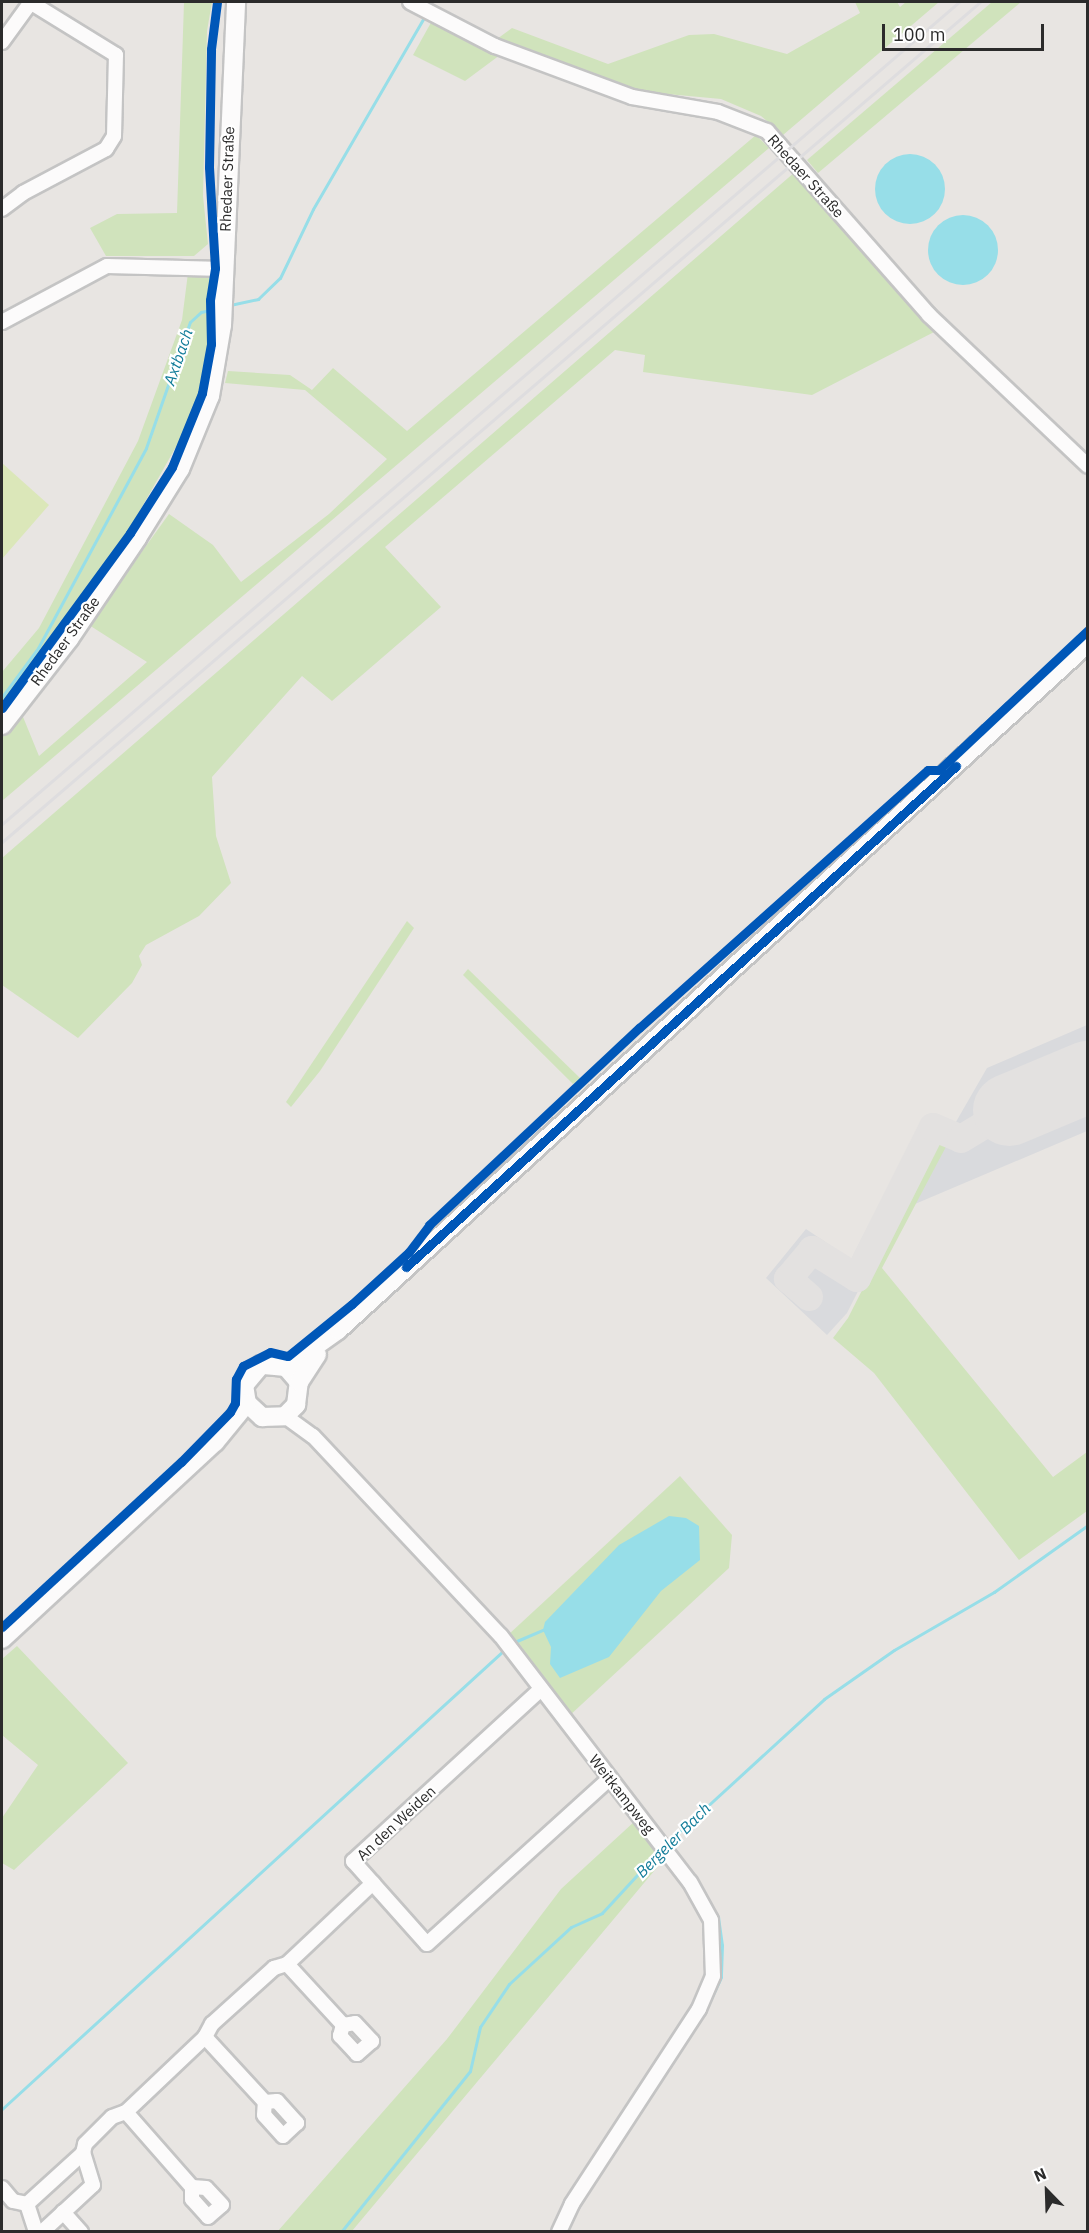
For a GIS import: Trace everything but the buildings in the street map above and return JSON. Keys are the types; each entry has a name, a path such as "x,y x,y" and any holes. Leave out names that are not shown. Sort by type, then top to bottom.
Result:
{"street":[{"path":"2,42 30,2 116,55 114,136 106,149 23,193 2,209"},
{"name":"Rhedaer Straße","path":"2,724 69,639 180,469 210,396 222,325 236,2"},
{"name":"Rhedaer Straße","path":"414,4 495,46 632,97 718,112 767,132 929,315 1088,466"},
{"path":"2,322 107,266 224,269"},
{"path":"299,1382 286,1367 270,1363 254,1370 244,1385 252,1409 268,1419 290,1410 304,1369 338,1330 1088,643"},
{"path":"286,1367 338,1330"},
{"path":"2,1639 252,1409"},
{"name":"Weitkampweg","path":"290,1410 508,1646 663,1847 711,1920 713,1976 699,2009 572,2204 559,2232"},
{"name":"An den Weiden","path":"542,1689 353,1861 427,1944 610,1778"},
{"path":"27,2204 82,2153 85,2144 112,2117 126,2112 205,2037 212,2024 274,1968 287,1964 373,1883"},
{"path":"287,1964 342,2025"},
{"path":"205,2037 265,2102"},
{"path":"126,2112 192,2187"},
{"path":"42,2232 93,2185 82,2153"},
{"path":"2,2188 13,2201 27,2204"},
{"path":"27,2204 36,2232"},
{"path":"63,2212 81,2232"}],"shaded area":[{"path":"1087,1025 1087,1131 915,1204 948,1141 937,1135 847,1313 827,1335 766,1278 806,1229 855,1262 929,1114 953,1127 987,1068"}],"green space":[{"path":"184,2 212,2 207,31 203,196 208,244 194,256 106,256 90,228 117,214 177,213"},
{"path":"855,2 897,2 900,7 906,2 939,2 783,135 761,116 721,99 635,91 497,39 512,28 608,64 689,35 714,34 787,54 860,13"},
{"path":"992,2 1021,2 818,173 807,160"},
{"path":"433,19 500,55 465,81 413,55"},
{"path":"756,135 769,148 2,801 2,736 21,712 39,756 147,662 89,625 169,514 213,545 241,582 329,514 387,459 305,390 225,383 228,371 290,375 312,390 333,368 407,431"},
{"path":"795,172 936,331 812,395 643,372 645,355 615,350 385,547 441,607 332,701 302,676 212,777 216,836 231,883 199,916 146,945 139,956 142,965 132,983 78,1038 2,985 2,858"},
{"path":"188,273 213,277 207,302 209,344 199,393 186,429 129,530 2,703 2,672 39,628 138,441 182,320"},
{"path":"2,463 49,505 2,559"},
{"path":"407,921 414,928 320,1071 291,1107 286,1102"},
{"path":"468,969 581,1079 573,1084 463,975"},
{"path":"940,1136 949,1141 882,1268 1053,1477 1087,1452 1087,1511 1019,1560 874,1373 833,1338 848,1318"},
{"path":"680,1476 732,1535 729,1568 568,1717 507,1636"},
{"path":"17,1646 128,1763 14,1870 2,1863 2,1818 38,1765 2,1735 2,1659"},
{"path":"635,1821 665,1858 352,2231 277,2232 447,2039 561,1889"}],"water":[{"path":"910,154 929,160 939,170 945,189 939,208 929,218 910,224 891,218 881,208 875,189 881,170 891,160"},
{"path":"963,215 976,218 988,225 995,237 998,250 995,263 988,275 976,282 963,285 950,282 938,275 931,263 928,250 931,237 938,225 950,218"},
{"path":"669,1516 686,1518 699,1526 700,1560 661,1591 609,1657 560,1678 550,1664 551,1647 543,1630 545,1622 619,1545"}],"waterway":[{"name":"Axtbach","path":"230,305 258,299 280,278 313,209 425,16"},
{"name":"Axtbach","path":"2,697 38,648 146,448 190,322 201,312 218,308"},
{"name":"Bergeler Bach","path":"666,1844 824,1699 894,1650 994,1592 1088,1525"},
{"path":"512,1643 543,1630"},
{"path":"2,2109 505,1649"},
{"name":"Bergeler Bach","path":"341,2232 470,2071 480,2027 509,1984 571,1927 602,1913 661,1849"},
{"path":"679,1857 718,1917 722,1945 721,1977 707,2007"}],"taxiway":[{"path":"809,1297 788,1279 812,1250 857,1278 933,1127 961,1139 1009,1110"}],"runway":[{"path":"1009,1110 1088,1077"}],"railway":[{"path":"2,824 959,2"},
{"path":"2,842 980,2"}],"cycle path":[{"path":"2,708 130,533 172,467 202,393 211,344 210,300 215,268 209,167 211,49 217,2"},
{"path":"2,1627 181,1462 230,1412 235,1403 236,1379 243,1366 270,1352 288,1356 352,1304 409,1252 429,1225 639,1028 928,770 939,770 1088,630"},
{"path":"406,1267 956,766"}]}
